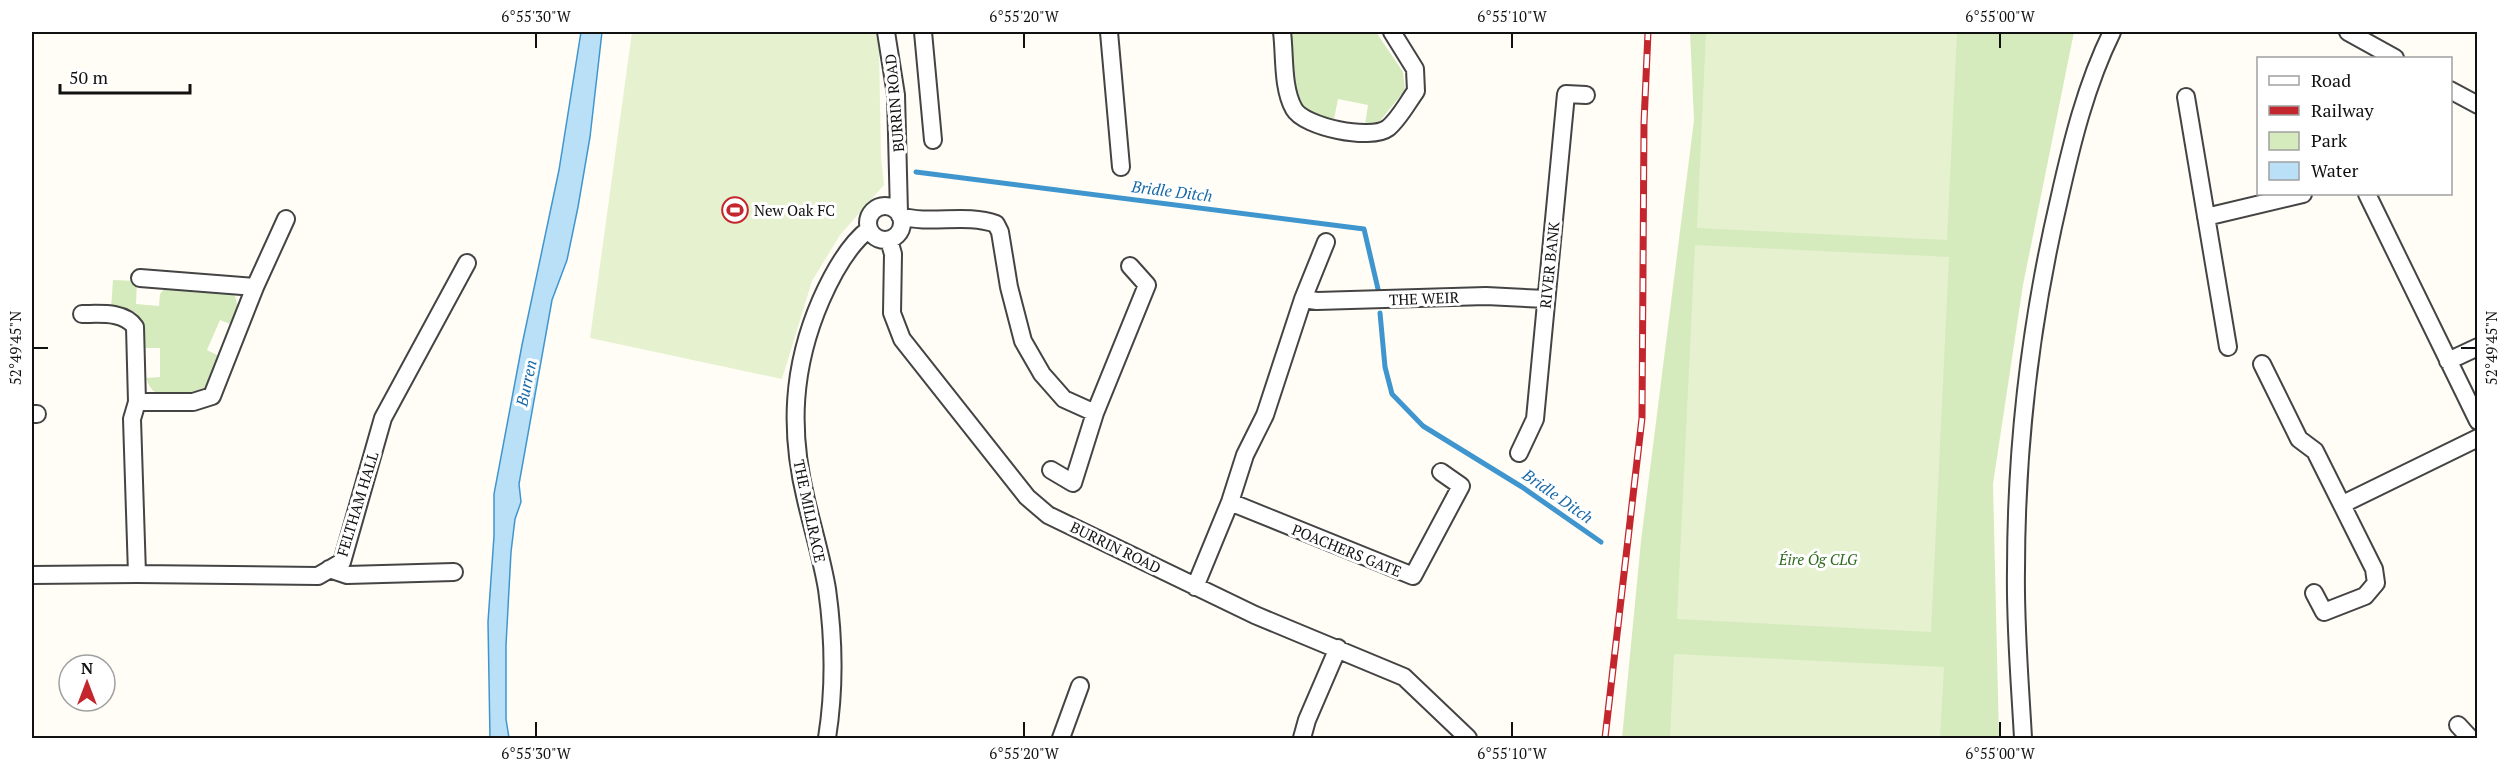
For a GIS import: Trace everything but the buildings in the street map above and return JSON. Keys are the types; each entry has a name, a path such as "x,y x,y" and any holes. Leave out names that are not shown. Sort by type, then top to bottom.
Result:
{"street":[{"name":"BURRIN ROAD","path":"886,32 896,95 898,175 904,219"},
{"path":"923,32 933,140"},
{"path":"1109,32 1121,167"},
{"path":"1282,32 1289,99 1295,112 1308,120 1336,130 1368,135 1387,129 1416,91 1415,69 1392,32"},
{"path":"2095,66 2099,32"},
{"path":"2023,738 2016,571 2019,486 2026,403 2049,242 2071,146 2095,66 2112,32"},
{"path":"2348,32 2373,53 2391,57"},
{"path":"2452,91 2478,105"},
{"name":"RIVER BANK","path":"1519,453 1535,419 1566,94 1586,95"},
{"path":"2186,97 2228,347"},
{"name":"BURRIN ROAD","path":"881,207 898,175"},
{"path":"2206,217 2298,195"},
{"path":"2367,195 2478,421"},
{"path":"904,219 895,237 889,240 876,238 869,230 870,214 881,207 888,206 904,219 984,220 996,224 1000,232 1009,287 1023,341 1042,374 1064,399 1095,413"},
{"path":"137,402 193,402 213,396 255,287 286,219"},
{"name":"THE MILLRACE","path":"827,738 834,659 832,635 827,588 799,462 794,402 796,385 810,333 829,282 848,252 869,230"},
{"name":"BURRIN ROAD","path":"889,240 893,254 892,313 902,339 1028,497 1048,515 1255,615 1404,677 1468,738"},
{"path":"1195,587 1230,502 1245,455 1265,415 1303,299 1326,242"},
{"name":"FELTHAM HALL","path":"32,575 318,576 342,562 383,418 467,262"},
{"path":"1051,470 1073,483 1095,413 1147,285 1130,266"},
{"path":"140,278 255,287"},
{"name":"THE WEIR","path":"1303,299 1317,301 1486,296 1546,299"},
{"path":"82,314 118,315 130,319 135,327 137,402 132,419 137,574"},
{"path":"2448,361 2478,347"},
{"path":"2262,363 2298,439 2315,451 2374,569 2376,583 2365,596 2324,612 2314,593"},
{"path":"2343,504 2478,438"},
{"name":"POACHERS GATE","path":"1230,502 1413,576 1461,486 1441,472"},
{"path":"329,569 347,575 454,572"},
{"path":"1302,738 1307,720 1338,648"},
{"path":"1061,738 1080,686"},
{"path":"2458,725 2470,738"}],"green space":[{"name":"New Oak FC","path":"632,32 875,32 879,47 881,157 884,185 840,235 812,281 782,379 590,338"},
{"path":"1289,32 1376,32 1403,72 1405,90 1380,121 1365,125 1368,105 1338,99 1334,119 1301,111 1295,102"},
{"name":"Éire Óg CLG","path":"1690,32 2074,32 2023,285 1993,484 1999,738 1622,738 1641,541 1694,120"},
{"path":"1706,32 1957,32 1947,240 1697,228"},
{"path":"1695,245 1949,257 1931,632 1677,619"},
{"path":"113,280 137,281 136,304 159,306 160,294 164,289 227,291 235,296 239,311 233,325 220,320 207,350 219,356 205,387 188,393 175,394 157,393 151,389 146,378 160,377 160,348 145,348 144,324 134,313 111,309"},
{"path":"1674,654 1944,667 1940,738 1670,738"}],"water":[{"name":"Burren","path":"581,32 602,32 590,137 567,260 552,300 519,484 521,502 515,519 511,552 506,645 506,719 509,738 490,738 488,622 494,536 494,494 522,345 559,170"}],"waterway":[{"name":"Bridle Ditch","path":"916,172 1364,229 1378,289"},
{"name":"Bridle Ditch","path":"1380,313 1385,367 1392,394 1423,426 1522,487 1601,542"}],"railway":[{"path":"1605,738 1642,418 1644,123 1648,32"}],"place":[{"name":"New Oak FC","path":"735,210"}]}
